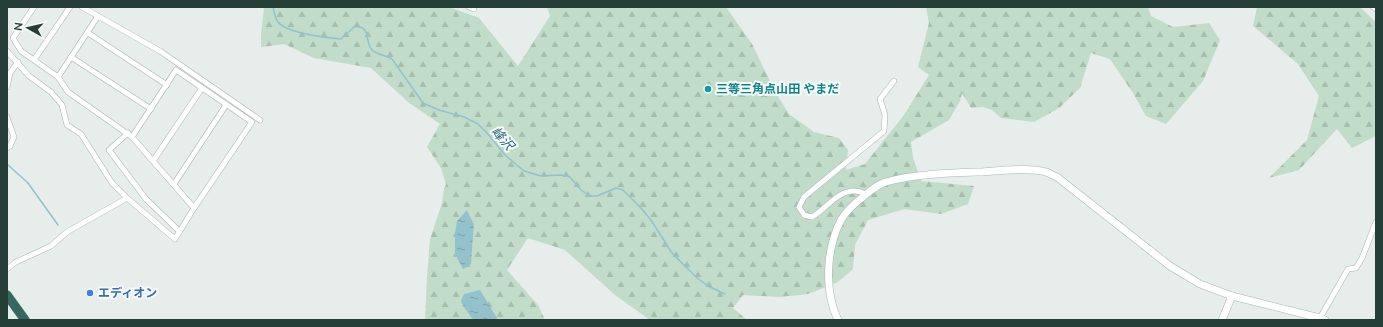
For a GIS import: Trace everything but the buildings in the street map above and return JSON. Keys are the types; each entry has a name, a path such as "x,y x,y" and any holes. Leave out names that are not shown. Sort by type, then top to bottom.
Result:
{"highway":[{"path":"7,295 25,320"}],"street":[{"path":"34,7 13,38 21,51 58,77 68,92 130,135 194,208"},
{"path":"34,60 70,7"},
{"path":"82,7 160,51 260,120"},
{"path":"58,77 98,16"},
{"path":"88,33 167,85"},
{"path":"7,51 29,76 51,92 62,105 67,125 81,134 112,183 127,198 175,239 252,122 176,70 167,85 130,135 109,150 146,199 179,231"},
{"path":"71,57 150,109"},
{"path":"7,87 8,75 18,62"},
{"path":"867,194 855,191 842,193 821,212 812,217 804,215 799,207 804,197 884,131 885,115 880,98 894,81"},
{"path":"153,160 202,88"},
{"path":"174,184 226,105"},
{"path":"7,117 14,137 10,146 7,148"},
{"path":"838,320 833,310 828,276 835,234 841,220 852,206 886,182 914,177 956,173 1014,170 1046,172 1057,177 1170,266 1200,284 1232,296 1322,319 1348,269 1356,268 1362,258 1376,222"},
{"path":"7,269 16,262 51,246 67,232 127,198"},
{"path":"1222,320 1232,296"}],"green space":[{"path":"262,7 449,7 479,18 518,66 550,16 547,7 726,7 752,44 777,95 789,114 814,132 839,138 848,150 846,170 865,164 904,115 929,75 918,67 929,23 926,7 1148,7 1151,16 1173,27 1209,23 1220,40 1203,81 1166,124 1146,116 1133,93 1110,59 1091,53 1080,88 1059,108 1034,122 1001,118 992,110 983,107 971,108 962,93 960,101 949,120 911,142 913,157 921,181 974,186 968,204 941,214 904,209 868,220 855,245 853,269 838,282 808,294 779,297 743,295 733,308 747,320 650,320 615,295 565,250 528,238 507,270 538,305 545,320 497,320 497,318 463,306 473,320 425,320 430,239 442,203 446,184 441,168 427,147 440,124 408,102 371,68 314,58 284,44 261,47 264,9","holes":["467,210 474,224 471,263"]},
{"path":"1257,7 1360,7 1376,22 1376,136 1352,148 1337,129 1299,170 1269,178 1307,140 1319,96 1298,64 1253,26"}],"water":[{"path":"467,210 474,224 471,264 463,269 455,254 455,233 457,221"},
{"path":"480,290 497,320 473,320 463,306 461,301 464,294"}],"waterway":[{"name":"峰沢","path":"273,7 278,22 282,26 298,32 341,39 354,27 363,28 367,34 368,42 372,50 392,59 423,103 439,110 464,117 478,124 505,155 524,171 541,176 561,175 570,177 581,190 590,196 597,196 616,188 623,190 651,220 672,253 697,278 708,286 725,294"},
{"path":"7,164 28,183 58,225"}],"place":[{"name":"三等三角点山田 やまだ","path":"708,89"},
{"name":"エディオン","path":"90,293"}]}
